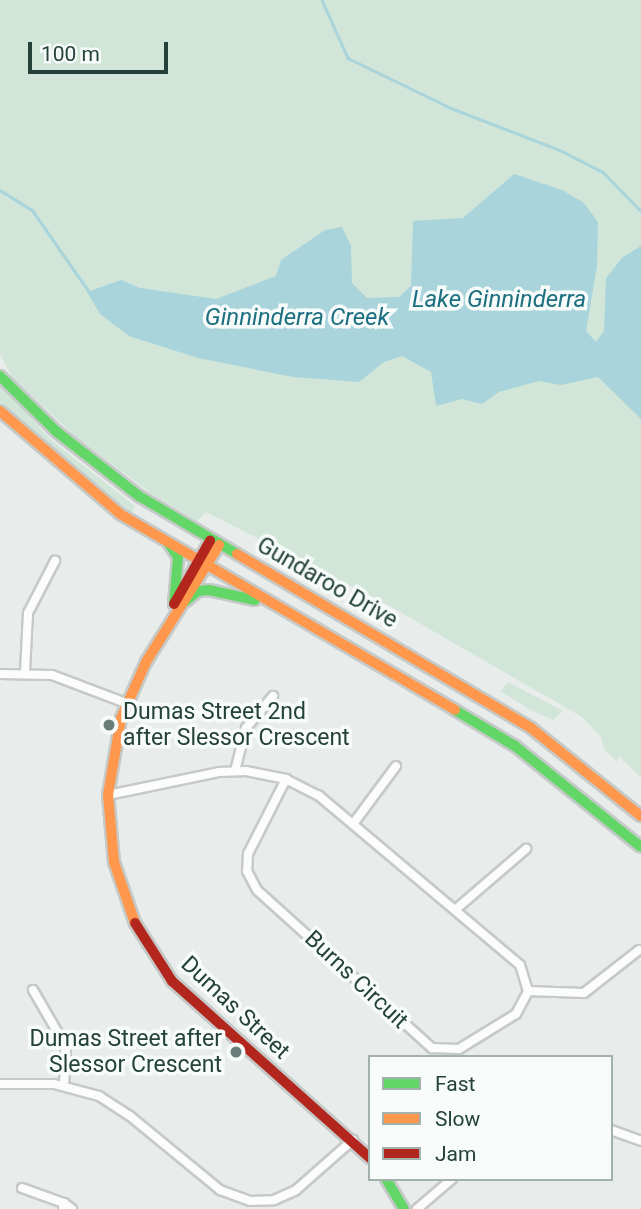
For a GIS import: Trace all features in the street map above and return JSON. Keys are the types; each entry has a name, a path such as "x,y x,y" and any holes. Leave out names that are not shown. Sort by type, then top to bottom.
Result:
{"main road":[{"name":"Gundaroo Drive","path":"0,376 97,465 214,543 531,728 641,816"},
{"name":"Gundaroo Drive","path":"0,411 81,485 203,563 515,746 641,847"},
{"path":"167,541 178,557 180,603"},
{"name":"Dumas Street","path":"214,543 126,704 113,748 108,795 111,845 122,891 152,954 183,994 368,1156"},
{"path":"180,603 198,591 209,590 278,608"},
{"path":"387,1181 404,1209"}],"street":[{"path":"25,671 28,613 55,561"},
{"path":"0,674 25,671 52,675 126,704"},
{"path":"235,771 246,728 273,696"},
{"path":"353,824 396,766"},
{"path":"108,795 235,771 286,779 319,796 520,965 528,990 584,993 639,950"},
{"name":"Burns Circuit","path":"286,779 248,854 251,881 422,1042 443,1051 464,1046 516,1014 528,990"},
{"path":"455,910 526,849"},
{"path":"33,990 66,1047 64,1085"},
{"path":"0,1084 64,1085 120,1108 220,1190 242,1200 267,1205 296,1190 353,1140"},
{"path":"613,1129 640,1136"},
{"path":"417,1209 450,1181"},
{"path":"22,1188 72,1209"}],"green space":[{"path":"0,0 641,0 641,778 619,756 617,762 604,749 601,737 582,717 388,605 206,512 197,521 152,494 76,437 12,377 0,354"},
{"path":"0,384 50,439 135,506 132,513 21,424 0,403"},
{"path":"508,682 563,711 553,720 529,709 500,691"}],"water":[{"name":"Lake Ginninderra","path":"514,174 562,190 584,203 598,222 597,266 586,331 596,342 604,331 606,278 623,257 641,246 641,419 598,377 561,385 539,381 499,392 482,404 462,399 436,406 431,372 402,356 384,362 359,382 293,377 198,358 129,336 100,314 87,292 121,280 140,288 216,299 276,276 281,260 325,230 342,227 351,246 352,283 367,298 399,297 411,286 413,221 463,218"}],"waterway":[{"path":"322,0 348,58 451,108 560,150 603,172 641,211"},
{"name":"Ginninderra Creek","path":"0,190 33,211 90,293"}],"traffic: fast":[{"path":"0,376 57,432 139,496 237,554"},
{"path":"169,544 178,557 174,604"},
{"path":"186,601 198,591 209,590 255,600"},
{"path":"455,710 515,746 641,847"},
{"path":"387,1181 404,1209"}],"traffic: slow":[{"path":"0,411 120,514 455,710"},
{"path":"135,923 114,862 108,795 121,718 146,662 219,545"},
{"path":"237,554 531,728 641,816"}],"traffic: jam":[{"path":"174,604 210,541"},
{"path":"135,923 172,981 368,1156"}],"place":[{"name":"Dumas Street 2nd after Slessor Crescent","path":"109,725"},
{"name":"Dumas Street after Slessor Crescent","path":"236,1052"}]}
